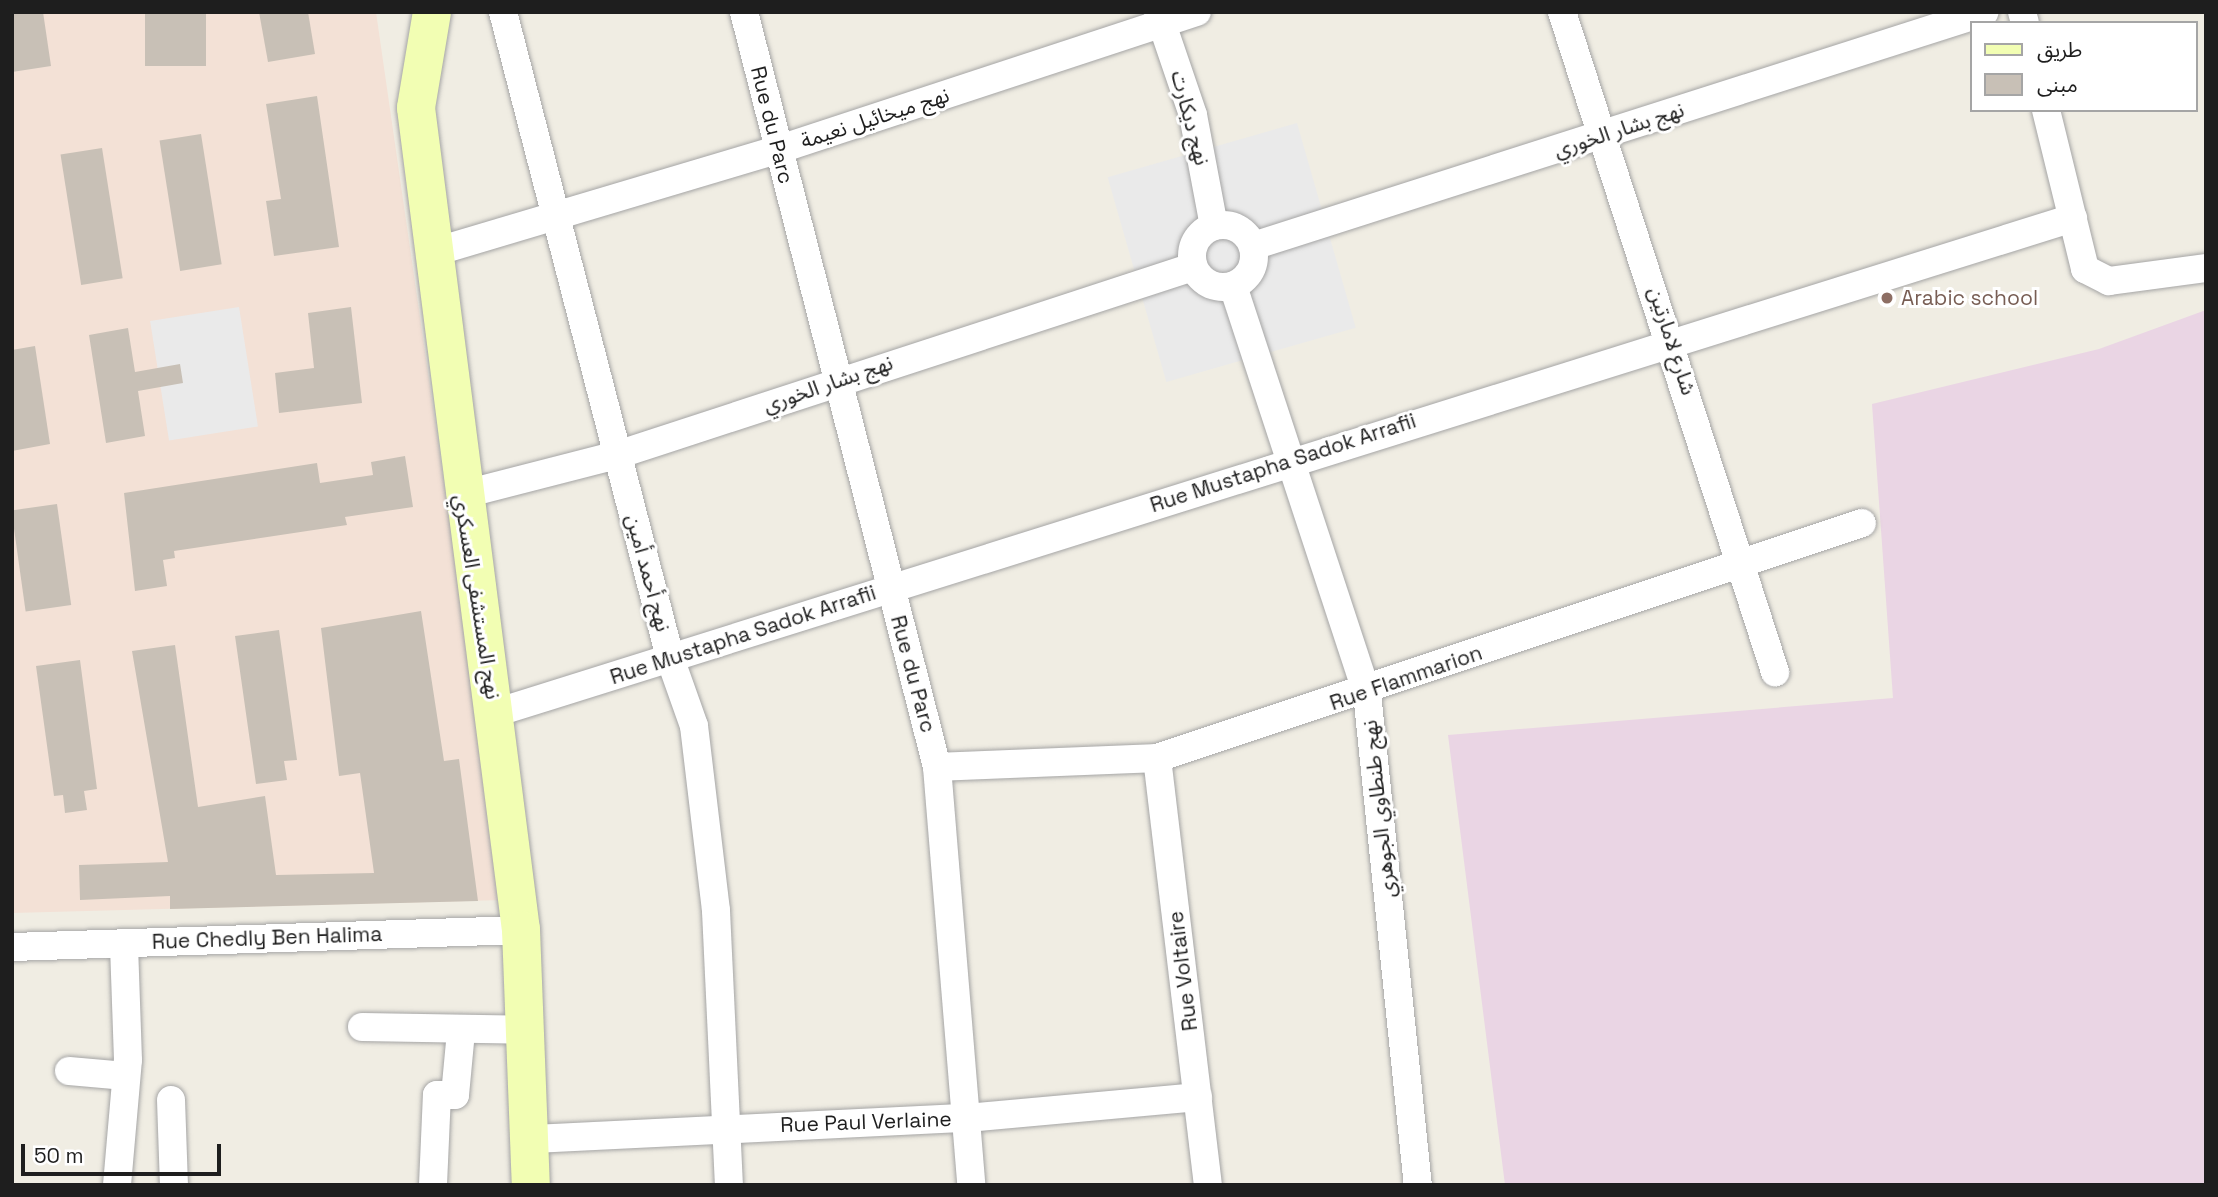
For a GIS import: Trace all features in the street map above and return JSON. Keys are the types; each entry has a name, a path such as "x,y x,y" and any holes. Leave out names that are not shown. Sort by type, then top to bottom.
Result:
{"street":[{"name":"نهج المستشفى العسكري","path":"432,12 416,108 430,253 461,495 495,713 522,930 532,1139 531,1185"},
{"name":"نهج أحمد أمين","path":"503,12 671,661 694,726 705,790 729,1185"},
{"name":"Rue du Parc","path":"744,12 777,150 937,767 971,1185"},
{"name":"نهج ميخائيل نعيمة","path":"430,253 556,213 777,150 1160,18 1197,12"},
{"name":"شارع لامارتين","path":"1562,12 1672,340 1775,672"},
{"name":"نهج بشار الخوري","path":"1253,246 1985,12"},
{"name":"نهج ديكارت","path":"1160,18 1194,115 1214,226"},
{"path":"2046,112 2085,268 2109,281 2206,268"},
{"name":"Rue Mustapha Sadok Arrafii","path":"495,713 671,661 890,587 1672,340 2073,218"},
{"path":"1214,226 1238,228 1253,246 1251,270 1233,286 1209,284 1193,267 1196,242 1214,226"},
{"name":"نهج بشار الخوري","path":"461,495 617,455 1193,267"},
{"name":"نهج طنطاوي الجوهري","path":"1233,286 1287,462 1367,693 1418,1185"},
{"name":"Rue Flammarion","path":"937,767 1157,758 1367,693 1862,523"},
{"name":"Rue Voltaire","path":"1157,758 1208,1185"},
{"name":"Rue Chedly Ben Halima","path":"12,947 522,930"},
{"path":"117,1185 126,1076 124,943"},
{"path":"362,1027 461,1031 526,1030"},
{"path":"433,1185 437,1096 455,1096 461,1031"},
{"path":"69,1071 126,1076"},
{"name":"Rue Paul Verlaine","path":"532,1139 967,1118 1198,1097"},
{"path":"171,1100 174,1185"}],"shaded area":[{"path":"12,12 376,12 504,900 12,913"},
{"path":"1297,123 1356,328 1166,382 1108,177"},
{"path":"239,307 258,427 169,441 150,321"},
{"path":"2206,310 2206,1185 1505,1185 1448,735 1893,698 1872,404 2099,349"}],"building":[{"path":"12,12 43,12 51,66 12,72"},
{"path":"145,12 206,12 206,66 145,66"},
{"path":"259,12 308,12 315,54 268,62"},
{"path":"317,96 339,247 274,256 266,201 281,199 266,104"},
{"path":"201,134 222,264 180,271 160,141"},
{"path":"102,148 123,278 81,285 61,155"},
{"path":"351,307 362,403 279,413 275,373 314,368 308,313"},
{"path":"128,328 135,372 180,364 183,383 138,391 145,436 106,443 89,335"},
{"path":"35,346 50,444 12,451 12,350"},
{"path":"405,456 413,507 345,517 347,525 174,551 175,558 163,560 167,586 135,591 124,493 317,463 320,483 373,475 371,462"},
{"path":"57,504 71,605 26,611 12,510"},
{"path":"421,611 444,761 459,759 478,901 170,909 170,896 80,900 79,865 168,862 132,651 175,645 198,807 265,796 276,875 374,873 360,773 339,776 321,628"},
{"path":"279,630 297,760 284,761 287,780 256,784 235,636"},
{"path":"80,660 97,789 84,791 87,810 65,813 63,795 54,796 36,666"}],"place":[{"name":"Arabic school","path":"1887,298"}]}
